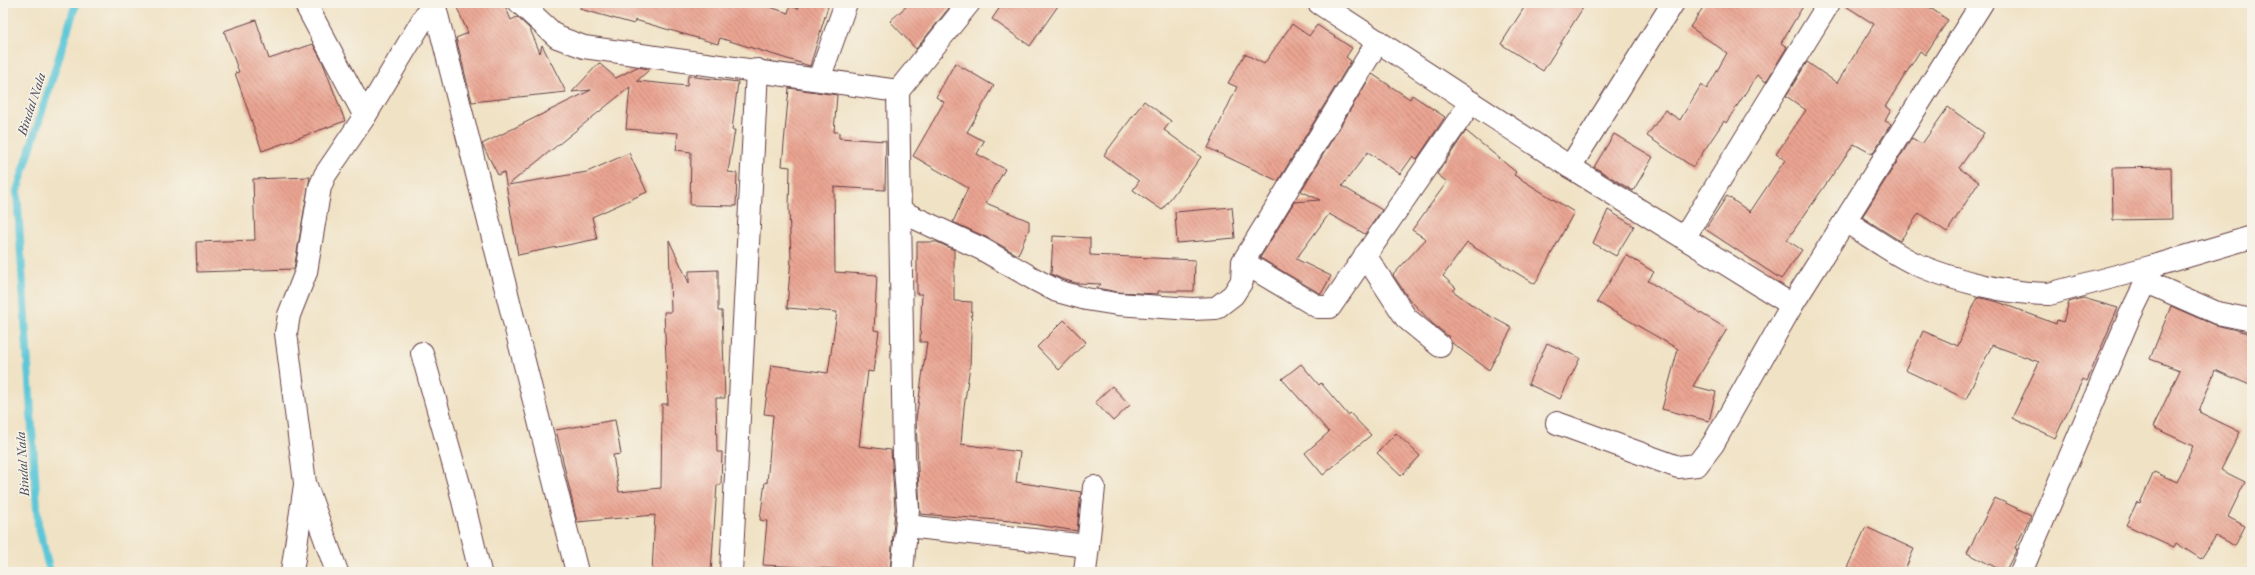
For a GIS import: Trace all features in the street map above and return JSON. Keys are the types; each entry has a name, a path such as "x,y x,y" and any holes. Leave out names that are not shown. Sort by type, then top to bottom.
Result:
{"street":[{"path":"305,3 365,116"},
{"path":"338,572 305,483 286,333 289,315 306,272 322,181 365,116 434,3"},
{"path":"434,3 577,572"},
{"path":"520,3 557,37 584,47 757,70 898,91"},
{"path":"819,79 846,3"},
{"path":"902,572 908,509 904,448 898,91 969,3"},
{"path":"1319,3 1570,166 1792,305"},
{"path":"1570,166 1673,3"},
{"path":"1684,238 1829,3"},
{"path":"1557,423 1678,468 1697,465 1713,444 1792,305 1982,3"},
{"path":"900,211 982,248 1034,280 1057,290 1086,299 1109,303 1192,309 1216,308 1233,296 1242,281 1243,262 1378,41"},
{"path":"732,572 757,70"},
{"path":"1243,262 1318,307 1330,307 1471,102"},
{"path":"1845,221 1918,265 1975,283 2035,294 2049,294 2150,274 2252,237"},
{"path":"1365,256 1406,318 1440,346"},
{"path":"2150,274 2217,313 2252,320"},
{"path":"2021,572 2130,315 2150,274"},
{"path":"422,353 459,484 480,572"},
{"path":"292,572 305,483"},
{"path":"1085,572 1094,487"},
{"path":"907,526 1088,546"}],"building":[{"path":"455,3 504,3 511,20 517,17 530,29 540,53 542,45 566,92 472,102 456,38 468,33"},
{"path":"581,3 758,3 788,13 790,6 798,9 800,3 829,3 810,66 720,38 718,44 635,20 634,24 580,9"},
{"path":"910,3 953,3 916,49 890,21"},
{"path":"1003,3 1060,3 1030,46 992,19"},
{"path":"1527,3 1586,3 1543,71 1501,44"},
{"path":"1706,3 1805,3 1781,43 1787,47 1766,82 1757,75 1726,123 1724,121 1693,167 1647,136 1665,110 1680,120 1701,85 1707,89 1727,53 1690,27"},
{"path":"1841,3 1923,3 1948,20 1925,55 1920,51 1885,107 1891,110 1885,121 1891,124 1872,154 1854,144 1787,240 1802,250 1781,279 1705,229 1727,196 1750,212 1785,160 1776,154 1806,110 1786,96 1807,62 1837,83 1874,24"},
{"path":"256,20 269,59 313,44 323,63 345,121 262,151 235,73 239,72 224,31"},
{"path":"1292,24 1309,36 1317,25 1352,48 1346,57 1351,61 1278,181 1208,148 1237,87 1228,83 1245,54 1264,64"},
{"path":"599,63 616,78 637,67 650,69 637,81 687,86 688,76 738,82 732,130 735,130 728,172 737,173 736,206 690,205 691,152 676,150 678,133 626,129 630,87 508,185 587,172 629,153 647,192 592,217 597,239 518,255 504,172 498,175 482,144 591,90 572,92"},
{"path":"955,63 994,86 967,132 984,141 977,154 1005,169 986,203 1029,221 1029,229 1018,255 988,238 953,222 968,188 913,156 944,102 936,97"},
{"path":"1372,74 1410,99 1412,95 1445,117 1417,159 1413,156 1400,174 1368,152 1342,186 1382,210 1365,234 1329,214 1296,259 1331,276 1321,294 1260,258 1294,202 1320,200 1301,191"},
{"path":"789,88 837,95 834,132 839,132 839,138 886,141 885,190 834,187 835,272 877,275 874,330 879,331 873,372 868,371 859,446 891,450 895,509 890,572 763,565 767,521 760,520 765,482 767,483 773,415 764,414 771,365 828,373 837,312 787,308 791,258 789,208 790,167 782,166"},
{"path":"1144,101 1171,121 1164,130 1201,157 1162,210 1133,190 1139,181 1104,155"},
{"path":"1948,107 1984,133 1959,168 1979,182 1947,232 1919,213 1900,241 1862,217 1912,138 1922,144"},
{"path":"1466,131 1516,172 1514,175 1574,212 1535,284 1467,243 1443,276 1456,288 1453,291 1479,310 1512,328 1489,370 1452,343 1448,336 1433,324 1409,299 1393,275 1426,239 1412,230 1447,182 1437,174"},
{"path":"1614,134 1653,157 1633,191 1594,167"},
{"path":"2171,167 2172,219 2113,220 2112,168"},
{"path":"310,177 294,269 197,272 196,242 255,240 253,179"},
{"path":"1232,207 1235,238 1177,243 1175,212"},
{"path":"1608,210 1634,226 1616,256 1593,243"},
{"path":"1053,236 1090,238 1090,255 1195,260 1194,291 1158,291 1158,294 1118,292 1097,288 1101,284 1076,283 1062,279 1051,274"},
{"path":"669,240 689,283 689,271 718,270 718,311 722,311 725,398 716,398 717,452 722,452 721,485 717,485 711,572 652,572 655,515 577,522 556,430 615,420 621,454 613,455 619,492 661,488 662,404 668,404 664,312 671,312"},
{"path":"917,242 937,242 954,250 954,301 972,302 970,366 964,407 961,444 1020,452 1016,482 1081,492 1077,531 1011,521 920,514 916,419 927,342 920,342 922,294 917,294"},
{"path":"1626,255 1654,272 1648,281 1727,329 1693,386 1716,392 1709,421 1662,409 1678,349 1597,302"},
{"path":"1977,297 1998,302 2056,324 2057,320 2063,322 2069,302 2083,298 2118,308 2087,381 2083,379 2055,438 2012,418 2039,362 1992,345 1966,399 1905,370 1923,331 1958,346"},
{"path":"2171,306 2212,324 2252,334 2252,386 2215,370 2199,412 2240,432 2221,470 2245,482 2228,517 2245,526 2235,546 2216,536 2201,559 2176,543 2174,547 2126,525 2137,502 2140,503 2154,472 2177,482 2193,446 2153,427 2180,370 2150,359"},
{"path":"1064,320 1086,342 1059,370 1037,347"},
{"path":"1547,343 1580,358 1560,399 1528,384"},
{"path":"1301,364 1319,385 1321,383 1348,415 1350,413 1371,435 1323,475 1305,453 1329,432 1282,379"},
{"path":"1112,386 1130,405 1113,421 1095,402"},
{"path":"1396,433 1420,456 1401,476 1377,453"},
{"path":"1995,498 2031,515 2015,548 2017,549 2005,572 1967,553"},
{"path":"1866,527 1914,549 1904,572 1845,572"}],"waterway":[{"name":"Bindal Nala","path":"50,572 38,524 17,191 76,3"}]}
